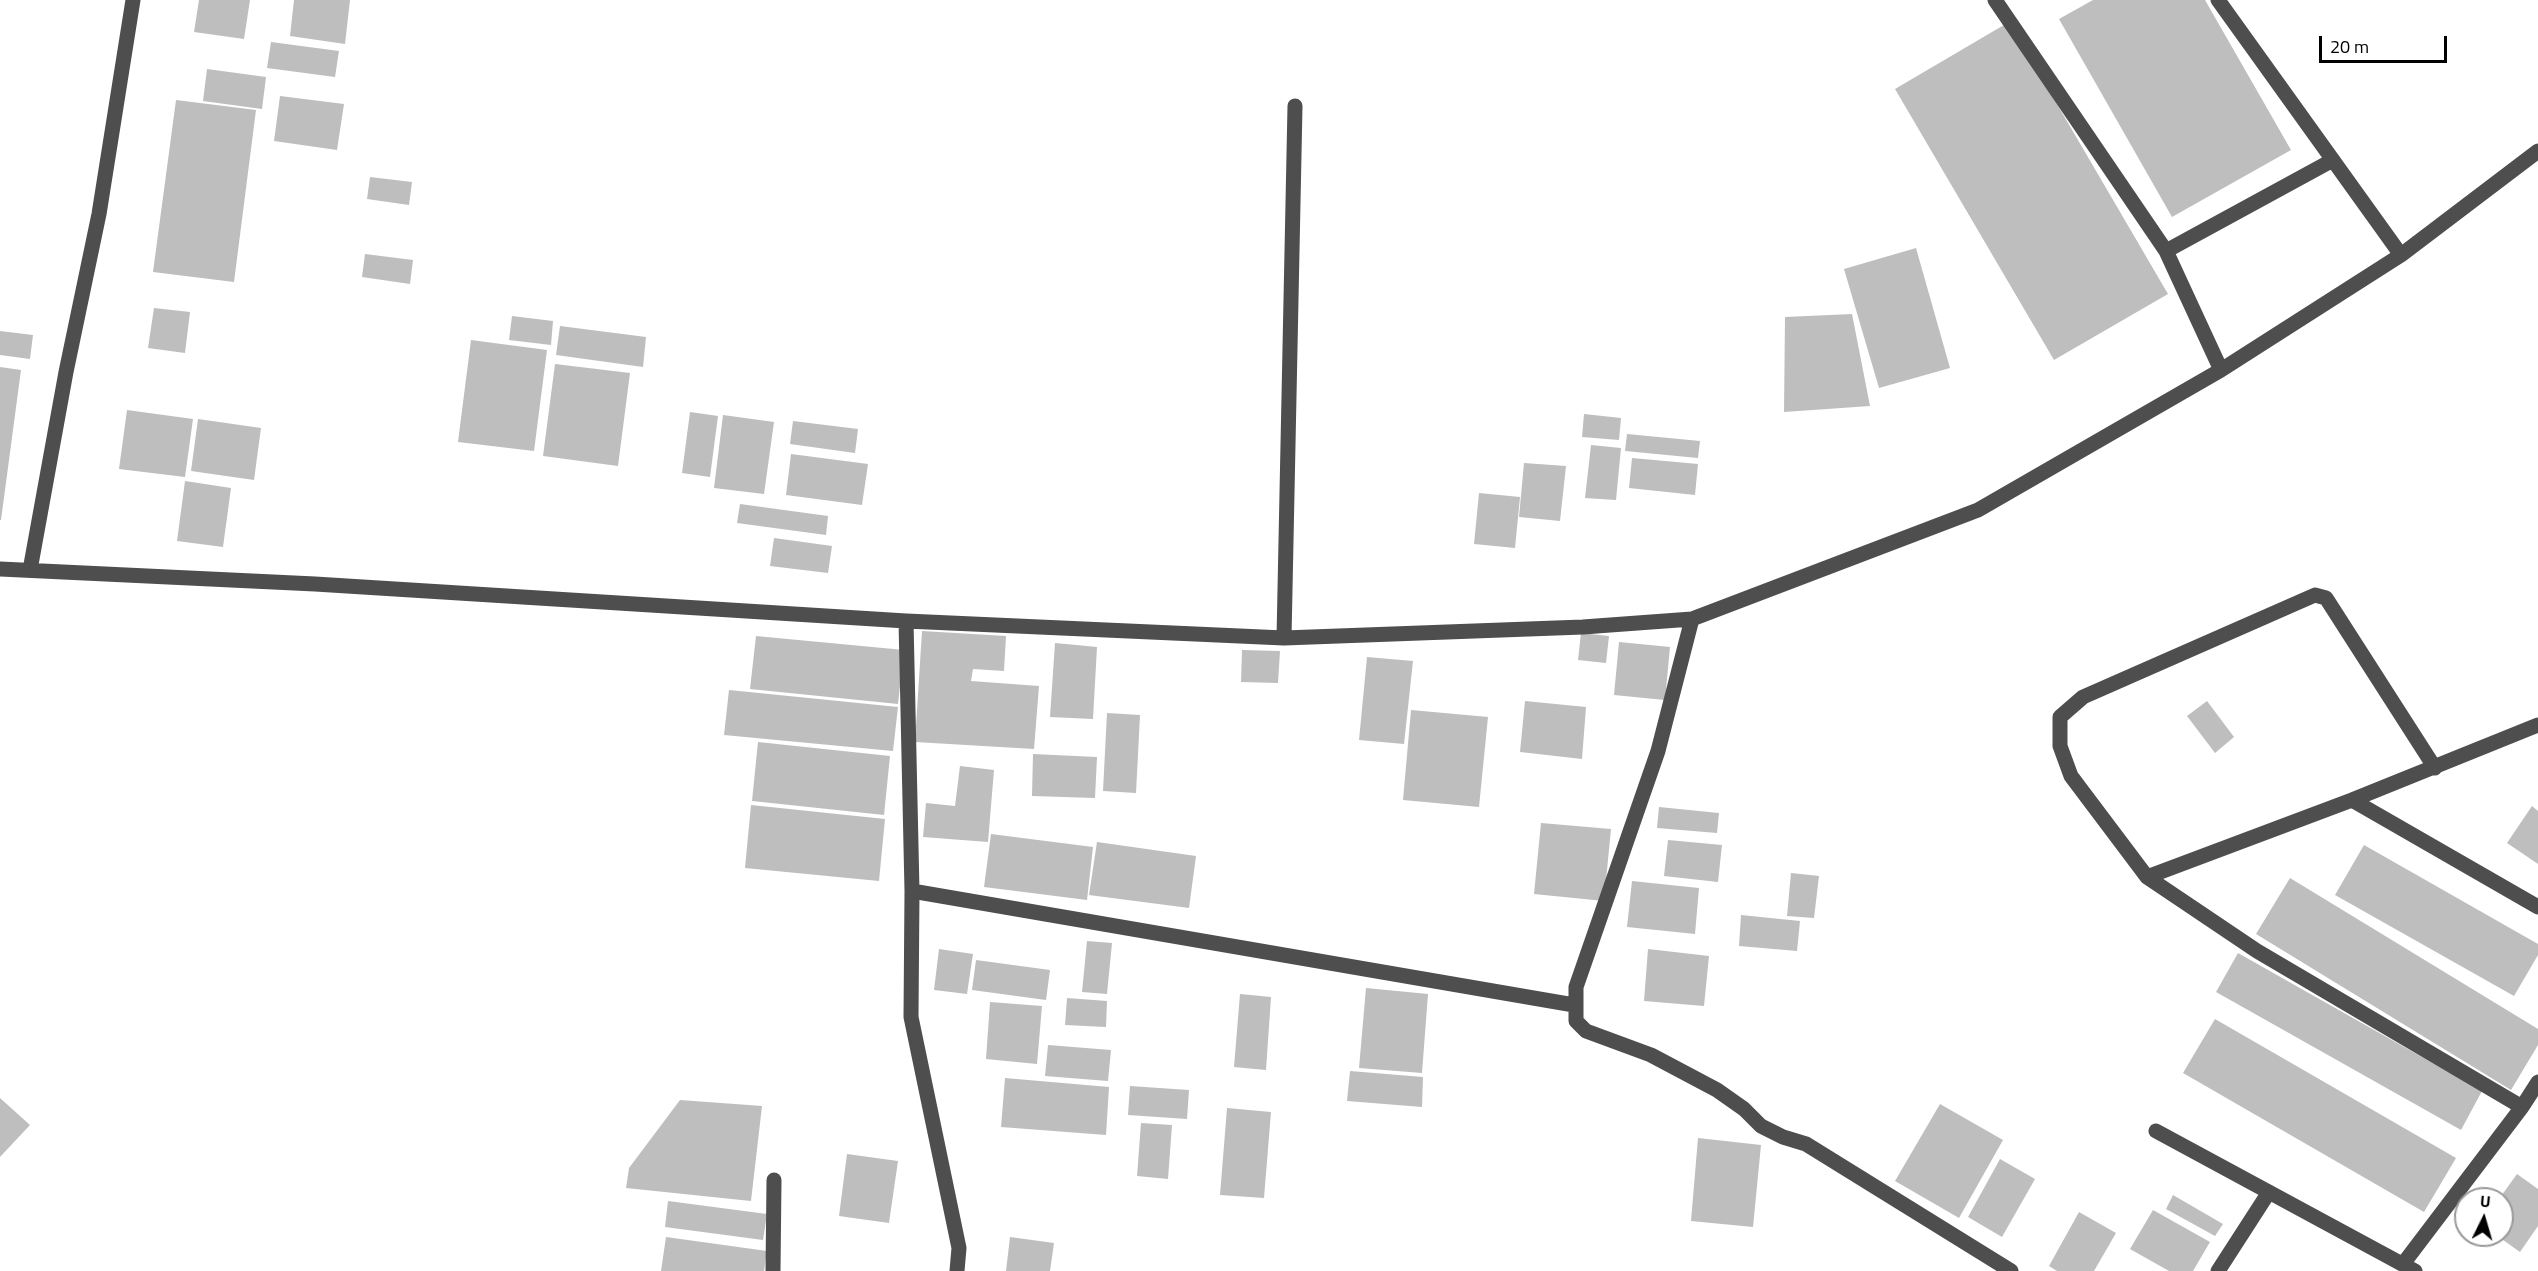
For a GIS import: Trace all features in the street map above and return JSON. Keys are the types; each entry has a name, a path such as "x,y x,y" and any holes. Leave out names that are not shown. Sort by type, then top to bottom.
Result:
{"street":[{"path":"30,570 66,372 99,214 133,0"},
{"path":"1995,0 2166,251 2221,370"},
{"path":"2218,0 2400,255"},
{"path":"1284,638 1295,106"},
{"path":"0,569 315,584 906,621 1284,638 1583,627 1692,619 1978,510 2221,370 2400,255 2538,151"},
{"path":"2166,251 2334,160"},
{"path":"2434,768 2326,598 2315,595 2083,697 2060,717 2060,746 2071,776 2147,877 2256,951 2522,1107"},
{"path":"1692,619 1658,751 1576,987 1574,1005 1576,1021 1586,1031 1651,1055 1718,1090 1744,1109 1761,1126 1783,1137 1806,1144 1956,1240 2011,1271"},
{"path":"906,621 912,891 911,1017 959,1248 957,1271"},
{"path":"2147,877 2352,800 2538,725"},
{"path":"2352,800 2538,907"},
{"path":"912,891 1574,1005"},
{"path":"2156,1131 2409,1268 2538,1082"},
{"path":"773,1271 774,1180"},
{"path":"2218,1271 2269,1192"}],"building":[{"path":"199,0 250,0 244,39 194,32"},
{"path":"294,0 350,0 345,44 290,36"},
{"path":"2093,0 2205,0 2291,150 2172,217 2059,19"},
{"path":"2009,22 2168,294 2054,360 1895,89"},
{"path":"271,42 339,51 335,77 267,68"},
{"path":"207,69 266,77 262,109 203,101"},
{"path":"280,96 344,104 337,150 274,141"},
{"path":"176,100 256,110 234,282 153,272"},
{"path":"370,177 412,182 409,205 367,199"},
{"path":"1916,248 1950,368 1879,388 1844,269"},
{"path":"365,254 413,260 410,284 362,277"},
{"path":"154,308 190,312 185,353 148,348"},
{"path":"1852,314 1870,406 1784,412 1785,317"},
{"path":"512,316 553,321 551,345 509,340"},
{"path":"560,326 646,337 643,367 556,355"},
{"path":"0,331 33,335 30,359 0,355"},
{"path":"471,340 547,350 534,451 458,442"},
{"path":"555,364 630,373 618,466 543,456"},
{"path":"0,367 21,370 1,520 0,520"},
{"path":"127,410 193,419 185,477 119,469"},
{"path":"690,412 718,416 710,477 682,473"},
{"path":"1584,414 1621,418 1619,440 1582,437"},
{"path":"723,415 774,422 764,494 714,488"},
{"path":"198,419 261,428 254,480 191,471"},
{"path":"793,421 858,429 855,453 790,444"},
{"path":"1627,434 1700,441 1698,458 1625,451"},
{"path":"1591,445 1621,448 1616,500 1585,498"},
{"path":"791,454 868,464 862,505 786,495"},
{"path":"1632,458 1698,464 1695,495 1629,488"},
{"path":"1524,463 1566,466 1560,521 1519,517"},
{"path":"185,481 231,488 223,547 177,541"},
{"path":"1479,493 1520,497 1515,548 1474,544"},
{"path":"740,504 828,516 826,535 737,523"},
{"path":"774,538 832,546 828,573 770,566"},
{"path":"922,631 1006,636 1004,671 973,669 971,681 1039,686 1034,749 915,742"},
{"path":"1581,633 1609,636 1606,663 1578,660"},
{"path":"756,636 904,650 898,704 750,689"},
{"path":"1619,642 1670,647 1665,700 1614,695"},
{"path":"1055,643 1097,647 1093,719 1050,717"},
{"path":"1242,650 1280,651 1278,683 1241,682"},
{"path":"1367,657 1413,661 1404,744 1359,740"},
{"path":"729,690 898,707 893,751 724,735"},
{"path":"1525,701 1586,707 1582,759 1520,752"},
{"path":"2207,701 2234,737 2215,753 2187,716"},
{"path":"1411,710 1488,717 1479,807 1403,800"},
{"path":"1107,713 1140,715 1136,793 1103,791"},
{"path":"758,742 890,756 884,815 752,801"},
{"path":"1033,754 1097,757 1095,798 1032,796"},
{"path":"960,766 994,770 988,842 923,837 926,803 955,806"},
{"path":"751,805 885,819 879,881 745,868"},
{"path":"2532,806 2538,811 2538,864 2507,843"},
{"path":"1659,807 1719,813 1717,833 1657,828"},
{"path":"1541,823 1611,829 1604,901 1534,894"},
{"path":"991,834 1093,847 1087,900 984,887"},
{"path":"1668,840 1722,845 1718,882 1664,876"},
{"path":"1097,842 1196,856 1189,908 1089,895"},
{"path":"2364,845 2538,944 2538,955 2514,996 2335,895"},
{"path":"1791,873 1819,876 1814,918 1787,916"},
{"path":"2290,878 2538,1029 2538,1045 2511,1090 2256,934"},
{"path":"1632,881 1699,888 1695,934 1627,927"},
{"path":"1741,915 1800,921 1797,951 1739,946"},
{"path":"1087,941 1112,943 1107,994 1082,992"},
{"path":"939,949 973,954 967,994 934,990"},
{"path":"1648,949 1709,956 1704,1006 1644,1001"},
{"path":"2238,953 2482,1091 2461,1130 2216,992"},
{"path":"976,960 1050,970 1046,1000 972,990"},
{"path":"1366,988 1428,994 1422,1073 1359,1068"},
{"path":"1240,994 1271,997 1266,1070 1234,1067"},
{"path":"1067,998 1107,1001 1106,1027 1065,1025"},
{"path":"990,1002 1042,1006 1037,1064 986,1059"},
{"path":"2215,1019 2456,1158 2424,1212 2183,1073"},
{"path":"1048,1045 1111,1050 1108,1081 1045,1076"},
{"path":"1350,1071 1423,1077 1422,1107 1347,1101"},
{"path":"1005,1078 1109,1087 1106,1135 1001,1127"},
{"path":"1130,1086 1189,1090 1187,1119 1128,1115"},
{"path":"0,1098 30,1125 0,1157"},
{"path":"680,1100 762,1106 751,1201 626,1188 629,1168"},
{"path":"1940,1104 2003,1140 1959,1218 1895,1181"},
{"path":"1227,1108 1271,1112 1264,1198 1220,1195"},
{"path":"1141,1123 1172,1125 1168,1179 1137,1176"},
{"path":"1698,1138 1761,1145 1753,1227 1691,1221"},
{"path":"847,1154 898,1161 889,1223 839,1216"},
{"path":"2000,1159 2035,1179 2002,1237 1968,1217"},
{"path":"2517,1174 2538,1189 2538,1226 2520,1252 2513,1247 2514,1187 2508,1187"},
{"path":"2173,1195 2223,1224 2215,1236 2166,1209"},
{"path":"668,1201 767,1214 763,1240 665,1227"},
{"path":"2153,1210 2210,1242 2193,1271 2169,1271 2130,1249"},
{"path":"2079,1212 2116,1233 2094,1271 2057,1271 2049,1266"},
{"path":"666,1237 767,1251 764,1271 661,1271"},
{"path":"1010,1237 1054,1243 1050,1271 1006,1271"}]}
